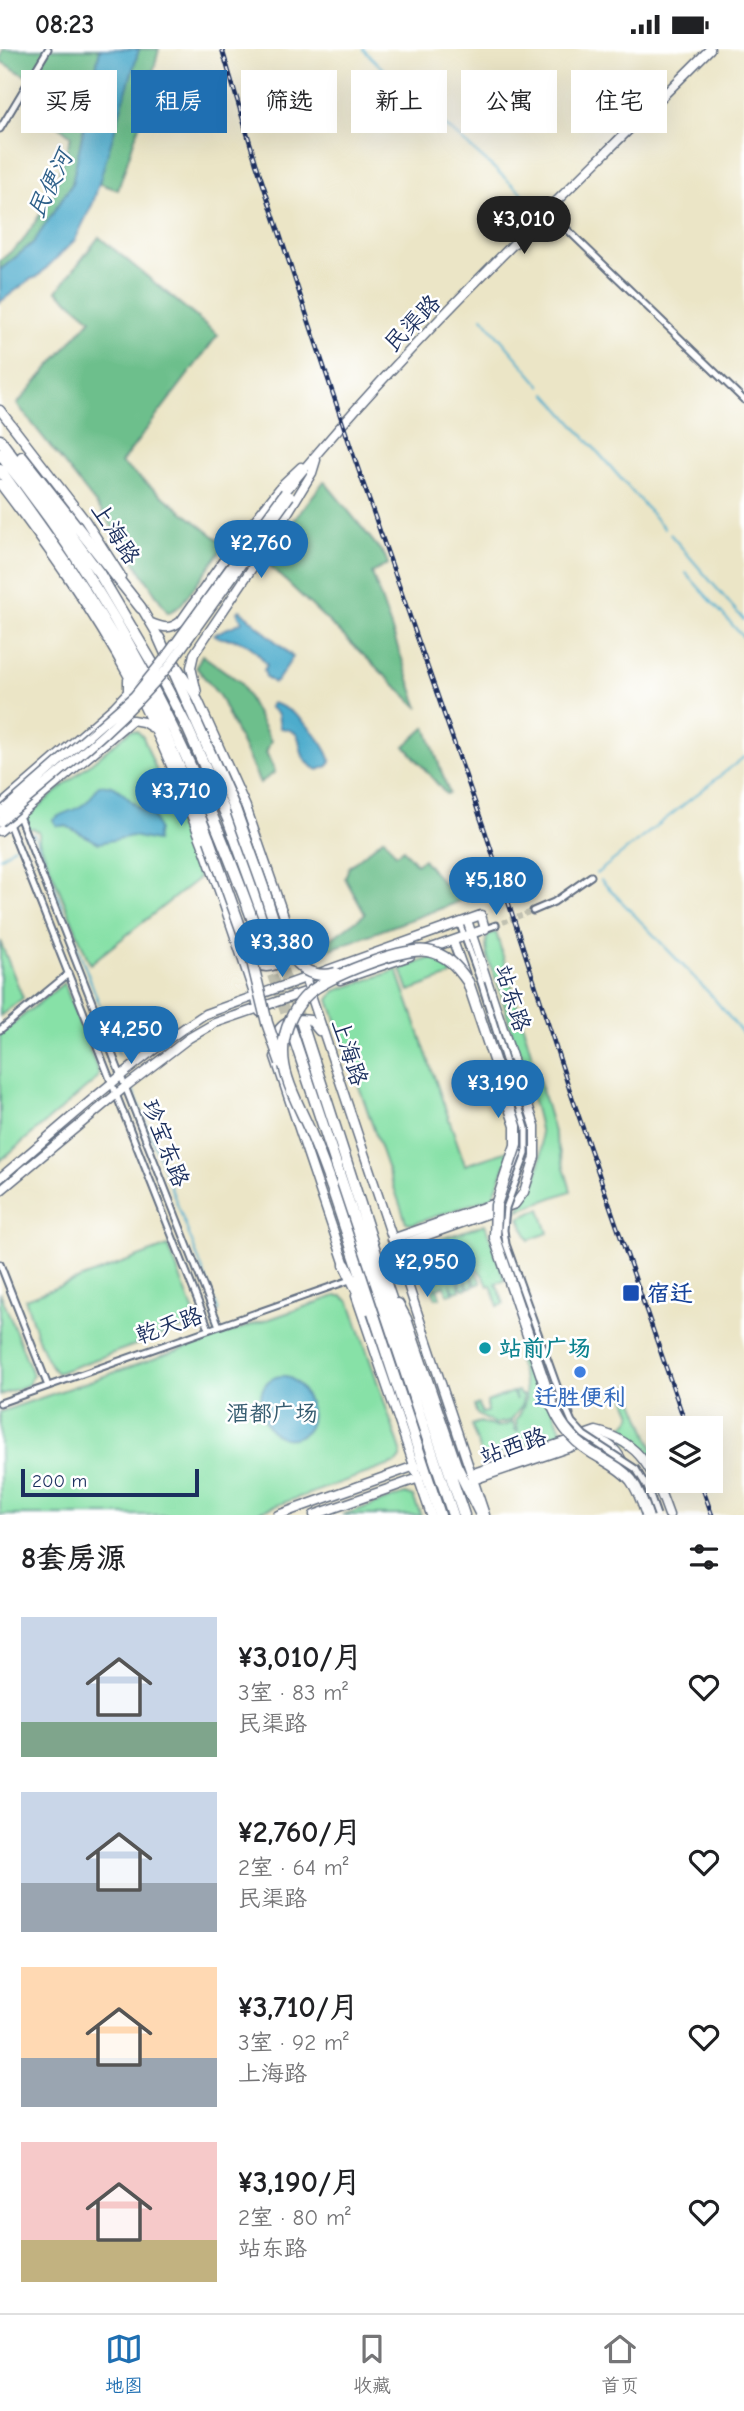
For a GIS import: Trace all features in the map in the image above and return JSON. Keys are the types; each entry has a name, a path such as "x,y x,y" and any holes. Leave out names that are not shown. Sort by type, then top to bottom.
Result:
{"highway":[{"path":"0,430 141,608"},
{"name":"上海路","path":"0,440 99,573 163,681 188,729 228,819 277,954"},
{"name":"上海路","path":"0,454 32,493 87,571 158,695 206,799 266,957"},
{"path":"0,470 75,576 126,659 172,751 236,911 275,1048 331,1185 440,1515"},
{"path":"159,638 235,809 282,944 296,962 310,971 324,975 380,960"},
{"path":"290,1085 283,1047 288,1026 308,994 327,980 398,953 417,950 430,951 448,959 458,968 468,982 516,1126 516,1145 496,1205 495,1238 554,1398 568,1414"},
{"name":"上海路","path":"302,1024 464,1515"},
{"path":"291,1029 453,1515"},
{"path":"504,1230 502,1253 508,1279"},
{"path":"345,1265 364,1303 379,1346 393,1372"},
{"path":"381,1269 405,1319 456,1465 483,1515"},
{"path":"537,1357 554,1409 564,1429 590,1452 624,1473 639,1493 644,1515"}],"main road":[{"name":"民渠路","path":"0,813 134,696 322,449 434,327 710,49"},
{"name":"上海路","path":"0,410 85,520 151,623 198,700 246,807 310,990 483,1515"},
{"path":"151,623 164,628 174,627 181,621 226,557 284,483 315,458"},
{"path":"198,700 191,667 194,654 273,537 312,473 315,458"},
{"path":"0,484 59,562 123,667 195,825 431,1515"},
{"name":"民渠路","path":"0,831 5,823 126,715 148,691 169,666 287,494"},
{"path":"0,806 122,698 130,686 123,667"},
{"name":"民渠路","path":"5,823 19,816 132,720 143,722 154,730"},
{"path":"228,919 249,960 262,968 279,964 288,956 291,947 278,898"},
{"path":"0,1178 112,1083 205,1014 481,915 485,929 215,1023 197,1033 125,1087 0,1191"},
{"name":"站东路","path":"393,1243 511,1207 524,1192 535,1157 534,1126 463,921"},
{"name":"站东路","path":"393,1243 500,1201 508,1190 521,1153 518,1135 453,941"},
{"path":"438,946 459,958"},
{"path":"292,1109 276,1035 282,1026 295,1019 310,1020 316,1025 343,1093"},
{"name":"站西路","path":"472,1477 596,1431 626,1443 645,1461 655,1477 669,1515"},
{"name":"站西路","path":"472,1477 594,1439 601,1440 615,1449 621,1457 644,1515"},
{"path":"283,1514 415,1466"},
{"path":"314,1515 419,1478"}],"street":[{"path":"0,129 48,49"},
{"path":"548,211 744,400"},
{"name":"珍宝东路","path":"19,816 219,1326"},
{"name":"珍宝东路","path":"5,823 209,1329"},
{"path":"533,911 561,898 591,876"},
{"path":"485,929 496,925"},
{"path":"468,935 526,1128 526,1154 506,1208 506,1244 568,1414 584,1435 636,1469 648,1487 657,1515"},
{"path":"0,1030 67,975"},
{"path":"0,1264 48,1386"},
{"name":"乾天路","path":"0,1403 350,1280"}],"green space":[{"path":"3,49 100,49 96,70 21,70 21,73 0,61"},
{"path":"139,49 159,49 154,70 133,70"},
{"path":"131,75 131,133 137,133 118,190 98,183 113,133 117,133 117,121"},
{"path":"67,133 83,133 72,184 34,242 0,270 0,261 22,242 52,196 71,136"},
{"path":"99,237 218,335 121,463 225,545 180,606 168,613 103,513 17,404 91,319 57,291"},
{"path":"324,481 385,556 388,564 372,573 419,708 269,565 267,556"},
{"path":"202,655 240,682 271,741 266,752 275,772 260,783 220,697 196,667"},
{"path":"426,727 449,793 446,794 405,746"},
{"path":"131,730 137,731 143,737 199,878 90,964 39,841 39,832 32,828 27,830 22,820"},
{"path":"384,838 396,854 403,849 416,864 423,859 445,886 464,873 471,888 461,900 453,904 328,950 320,949 365,914 345,878 349,867"},
{"path":"496,932 571,1191 516,1211 530,1191 538,1172 540,1134 537,1114 487,956 488,935"},
{"path":"0,941 23,998 0,1016"},
{"path":"444,953 452,973 450,976 409,991 401,969"},
{"path":"397,970 465,1165 511,1150 493,1197 413,1224 406,1222 329,1000 335,991"},
{"path":"64,983 99,1074 97,1079 0,1161 0,1034"},
{"path":"540,1209 548,1233 529,1240 519,1218"},
{"path":"485,1224 505,1280 496,1283 504,1304 498,1306 491,1285 488,1286 477,1269 459,1261 455,1252 457,1261 440,1268 431,1283 425,1269 417,1271 412,1257 415,1248"},
{"path":"168,1246 193,1310 194,1319 191,1325 57,1373 42,1349 25,1299"},
{"path":"454,1264 472,1269 481,1283 476,1285 472,1276 474,1286 469,1288 465,1278 467,1288 463,1289 458,1280 460,1290 455,1292 450,1283 453,1293 448,1294 444,1285 437,1288 440,1297 436,1298 432,1290 435,1289 436,1276"},
{"path":"0,1292 33,1375 28,1385 0,1395"},
{"name":"酒都广场","path":"342,1296 350,1302 401,1451 401,1457 396,1463 249,1515 0,1515 0,1412"},
{"path":"523,1360 531,1382 541,1379 562,1433 486,1458 481,1454 471,1425 480,1422 500,1426 513,1422 518,1431 516,1420 524,1406 526,1392 518,1361"},
{"path":"628,1386 646,1431 646,1456 618,1435 632,1414 624,1395"},
{"path":"518,1391 523,1395 522,1406 510,1421 494,1424 477,1414 474,1406 478,1404 482,1413 487,1412 487,1402 512,1392 516,1400 514,1392"},
{"path":"405,1494 413,1497 421,1515 342,1515"}],"water":[{"path":"100,49 139,49 117,123 117,70 96,70"},
{"path":"83,133 114,133 93,203 75,240 37,277 0,302 0,270 34,242 72,184"},
{"path":"240,610 293,657 274,683 266,677 264,670 267,665 253,649 241,641 214,634 240,623 242,621 237,612"},
{"path":"272,703 290,711 308,726 327,752 331,761 328,766 318,770 307,762 297,735 280,728 278,714 269,707"},
{"path":"99,785 116,788 138,807 153,815 158,829 156,841 132,836 99,843 66,826 57,826 53,820 84,804"},
{"path":"286,1376 301,1389 310,1408 309,1427 303,1434 293,1438 281,1437 271,1430 261,1408 265,1385 273,1378"}],"waterway":[{"path":"363,49 394,80 530,200"},
{"path":"482,317 541,386"},
{"path":"546,393 664,528"},
{"path":"670,534 744,620"},
{"path":"686,573 744,638"},
{"path":"596,874 744,757"},
{"path":"30,836 34,834 119,1055"},
{"path":"0,858 14,847"},
{"path":"601,880 711,995 744,1035"},
{"path":"133,1090 219,1312"}],"tunnel":[{"path":"496,925 533,911"},
{"path":"278,956 302,1024"},
{"path":"267,961 290,1026"}],"railway":[{"path":"222,49 256,163 354,457 485,831 570,1091 683,1416"},
{"path":"704,1493 712,1515"}],"place":[{"name":"宿迁","path":"631,1293"},
{"name":"站前广场","path":"485,1348"},
{"name":"迁胜便利","path":"580,1372"}],"water label":[{"name":"民便河","path":"50,184"}]}
